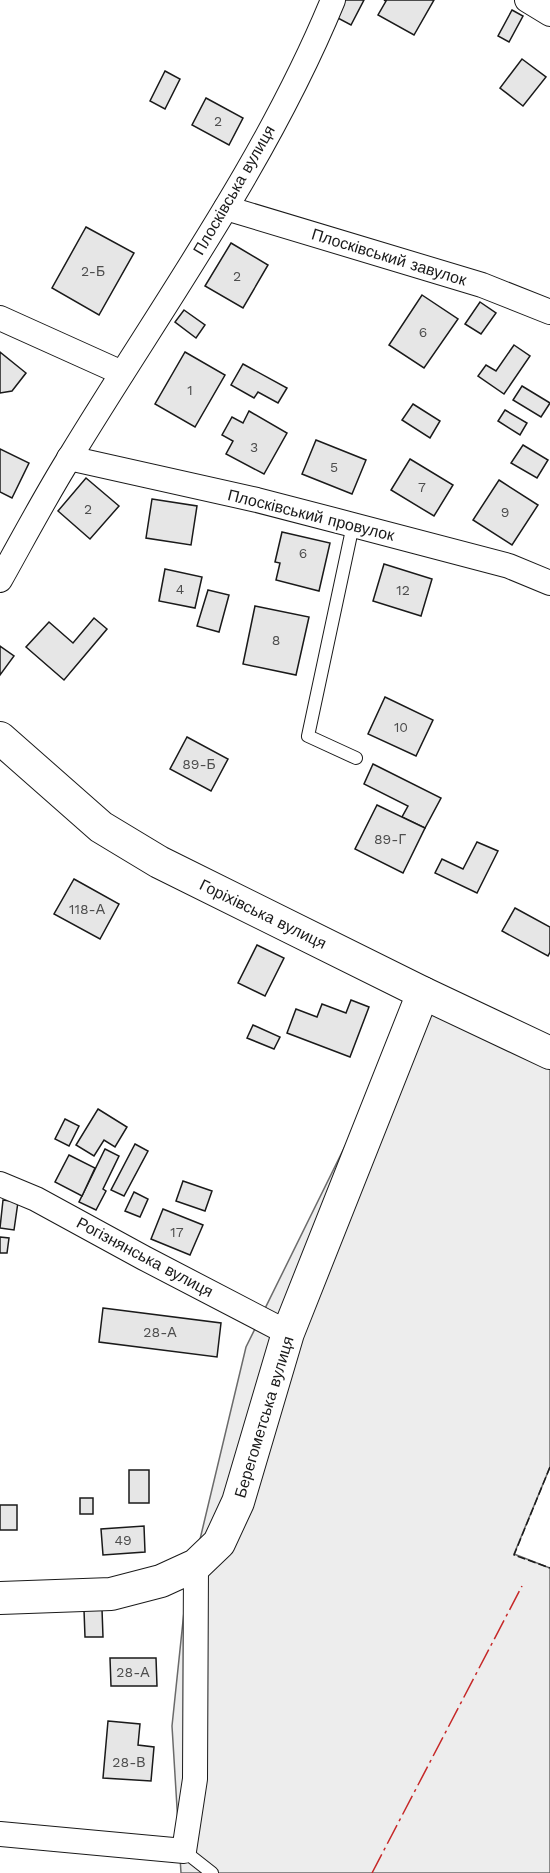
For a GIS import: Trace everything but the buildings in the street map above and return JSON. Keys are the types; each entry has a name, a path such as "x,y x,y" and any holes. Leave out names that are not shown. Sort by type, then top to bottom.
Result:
{"street":[{"name":"Плосківська вулиця","path":"0,579 69,458 226,208 289,95 333,0"},
{"path":"527,0 550,14"},
{"name":"Плосківський завулок","path":"226,208 482,285 550,312"},
{"path":"0,318 122,373"},
{"name":"Плосківський провулок","path":"69,458 257,500 508,566 550,583"},
{"name":"Горіхівська вулиця","path":"0,738 101,827 159,862 423,993 550,1053"},
{"name":"Берегометська вулиця","path":"0,1598 111,1594 161,1581 196,1565 219,1544 238,1503 288,1333 423,993"},
{"name":"Рогізнянська вулиця","path":"0,1184 36,1199 288,1333"},
{"path":"0,1834 184,1851 195,1779 196,1565"}],"lane":[{"path":"353,525 308,736 356,758"},
{"path":"184,1851 212,1873"}],"shaded area":[{"path":"421,992 550,1050 550,1467 514,1554 550,1568 550,1873 181,1873 172,1726 185,1602 246,1347"}],"fence":[{"path":"550,1467 514,1555 550,1568"}],"power":[{"path":"372,1873 522,1586"}]}
